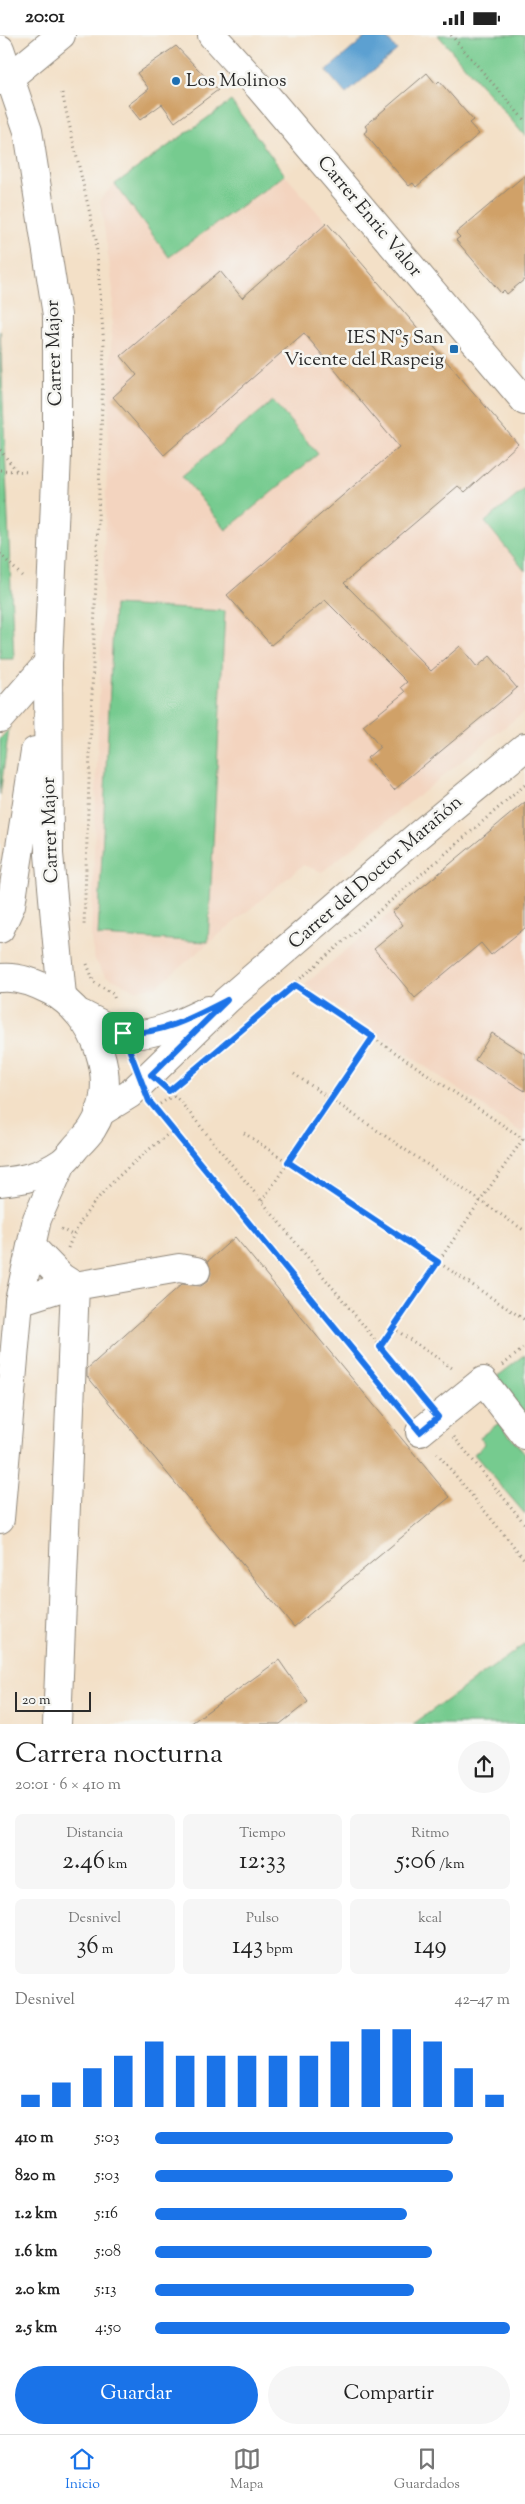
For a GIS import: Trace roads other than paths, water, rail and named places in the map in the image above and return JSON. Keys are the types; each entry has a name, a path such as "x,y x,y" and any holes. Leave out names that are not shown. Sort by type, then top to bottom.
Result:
{"street":[{"path":"4,80 60,35"},
{"name":"Carrer Enric Valor","path":"212,35 259,87 525,401"},
{"name":"Carrer Major","path":"0,49 4,80 28,131 57,315 57,455 48,663 50,854 72,1005"},
{"path":"0,718 48,663"},
{"name":"Carrer Major","path":"0,929 12,905 48,663"},
{"name":"Carrer del Doctor Marañón","path":"227,1000 416,837 525,747"},
{"path":"0,978 8,977 39,984 72,1005 123,1033 140,1034 181,1023 227,1000"},
{"path":"99,1113 130,1094 146,1092 227,1000"},
{"path":"0,1519 19,1301 36,1219 62,1163 92,1129 99,1113 105,1085 99,1047 72,1005"},
{"path":"0,1182 28,1179 62,1163"},
{"path":"31,1246 61,1277 75,1286"},
{"path":"19,1301 60,1287 179,1268 196,1271"},
{"path":"57,1724 75,1286"},
{"path":"429,1424 484,1381 525,1435"}],"water":[{"path":"368,35 384,35 397,50 346,94 326,71"}],"place":[{"name":"Los Molinos","path":"176,81"},
{"name":"IES Nº5 San Vicente del Raspeig","path":"454,349"}]}
